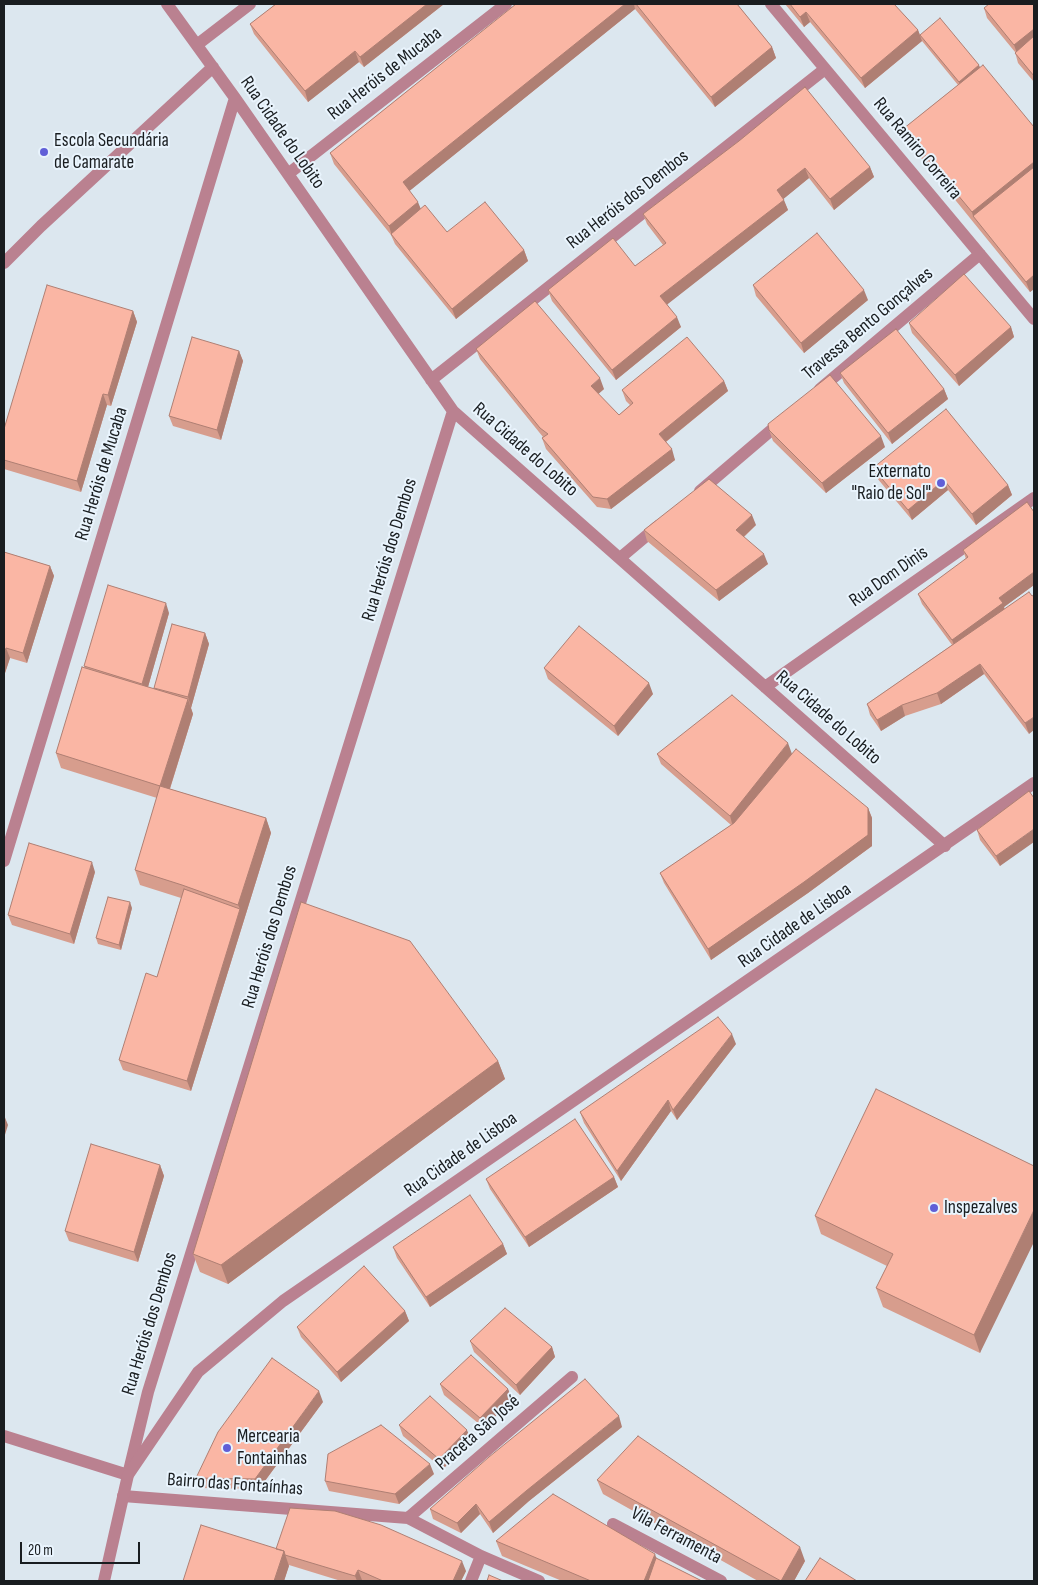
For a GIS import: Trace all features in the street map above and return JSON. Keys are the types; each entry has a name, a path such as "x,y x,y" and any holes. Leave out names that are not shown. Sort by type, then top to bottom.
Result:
{"street":[{"name":"Rua Cidade do Lobito","path":"167,4 198,44 453,411 945,846"},
{"path":"198,44 250,4"},
{"name":"Rua Heróis de Mucaba","path":"288,174 506,4"},
{"name":"Rua Ramiro Correira","path":"771,4 1034,319"},
{"path":"4,263 48,219 213,67"},
{"name":"Rua Heróis dos Dembos","path":"431,380 825,69"},
{"name":"Rua Heróis de Mucaba","path":"4,861 235,98"},
{"name":"Travessa Bento Gonçalves","path":"807,400 980,254"},
{"name":"Rua Heróis dos Dembos","path":"128,1475 148,1392 453,411"},
{"path":"687,501 792,412"},
{"name":"Rua Dom Dinis","path":"765,687 1034,498"},
{"path":"620,558 665,520"},
{"name":"Rua Cidade de Lisboa","path":"104,1581 128,1475 198,1372 284,1300 1034,783"},
{"name":"Praceta São José","path":"408,1518 572,1377"},
{"path":"4,1436 128,1475"},
{"name":"Bairro das Fontaínhas","path":"123,1496 408,1518 481,1556 538,1581"},
{"name":"Vila Ferramenta","path":"613,1524 721,1581"},
{"path":"471,1581 481,1556"}],"building":[{"path":"276,4 427,4 360,57 355,51 305,91 250,24"},
{"path":"516,4 625,4 403,182 418,202 389,226 330,153"},
{"path":"636,4 737,4 772,47 711,97"},
{"path":"790,4 894,4 918,30 861,78 806,12 800,17"},
{"path":"989,4 1034,4 1034,29 1014,45 984,8"},
{"path":"940,18 979,65 959,82 920,35"},
{"path":"1034,36 1034,76 1015,53"},
{"path":"983,65 1034,127 1034,162 972,212 903,129"},
{"path":"805,87 870,167 830,199 805,168 777,190 784,200 660,296 677,317 612,370 548,290 613,238 635,266 666,243 643,214 739,141"},
{"path":"1034,167 1034,275 1026,282 973,216"},
{"path":"485,202 524,250 452,309 391,234 425,205 447,232"},
{"path":"817,233 864,290 801,343 753,285"},
{"path":"964,274 1011,327 955,375 909,323"},
{"path":"47,285 133,311 108,395 103,394 77,481 4,460 4,429"},
{"path":"535,301 600,378 591,386 619,415 633,403 622,390 687,337 724,381 659,434 672,449 607,499 593,497 542,438 548,434 540,428 476,349"},
{"path":"896,329 944,389 888,433 840,373"},
{"path":"192,337 239,351 217,430 169,416"},
{"path":"830,375 881,436 822,483 769,430 768,424"},
{"name":"Externato \"Raio de Sol\"","path":"946,409 1008,485 972,514 944,480 908,510 873,468"},
{"path":"709,479 752,515 736,530 764,554 716,590 644,530"},
{"path":"1027,502 1034,512 1034,572 999,598 1003,603 952,640 918,594 968,557 963,550"},
{"path":"4,552 50,566 23,653 6,648 4,654"},
{"path":"108,585 166,603 142,684 84,666"},
{"path":"1029,592 1032,596 1034,595 1034,717 1025,723 980,664 937,693 902,705 877,720 867,704"},
{"path":"172,624 205,633 188,697 154,688"},
{"path":"579,626 649,683 614,726 544,668"},
{"path":"82,667 188,699 160,786 56,753"},
{"path":"732,695 788,743 730,816 657,754"},
{"path":"796,749 868,808 868,835 708,949 660,873 734,823"},
{"path":"160,786 266,818 238,905 135,870"},
{"path":"1029,791 1034,798 1034,829 996,856 977,830"},
{"path":"29,843 92,862 70,934 8,915"},
{"path":"184,889 240,909 187,1081 119,1060 146,973 157,977"},
{"path":"108,897 130,902 119,945 96,938"},
{"path":"301,902 410,941 498,1061 221,1265 193,1254"},
{"path":"718,1017 732,1034 673,1110 668,1100 617,1171 580,1112"},
{"name":"Inspezalves","path":"876,1089 1034,1166 1034,1210 974,1335 876,1288 893,1254 815,1216"},
{"path":"575,1119 614,1177 525,1237 486,1179"},
{"path":"91,1144 160,1165 134,1252 65,1231"},
{"path":"470,1195 503,1244 426,1297 393,1247"},
{"path":"364,1266 405,1311 337,1372 297,1327"},
{"path":"505,1308 552,1347 516,1385 470,1341"},
{"path":"471,1355 508,1389 480,1418 440,1384"},
{"path":"272,1358 319,1391 255,1479 196,1478 218,1432"},
{"path":"585,1379 619,1416 489,1522 476,1504 457,1523 430,1509 489,1457"},
{"path":"430,1396 467,1430 439,1459 399,1425"},
{"path":"381,1425 430,1464 395,1494 325,1481 328,1454"},
{"path":"638,1436 800,1547 781,1581 597,1480"},
{"path":"553,1494 655,1554 644,1581 591,1581 496,1541"},
{"path":"290,1508 335,1511 381,1525 462,1561 453,1581 383,1581 358,1570 355,1576 285,1555 284,1551 276,1549"},
{"path":"201,1525 284,1551 274,1581 183,1581"},
{"path":"656,1558 702,1581 648,1581"},
{"path":"820,1558 857,1581 805,1581"},
{"path":"489,1575 503,1581 487,1581"}],"place":[{"name":"Escola Secundária de Camarate","path":"44,152"},
{"name":"Externato \"Raio de Sol\"","path":"941,483"},
{"name":"Inspezalves","path":"934,1208"},
{"name":"Mercearia Fontainhas","path":"227,1448"}]}
